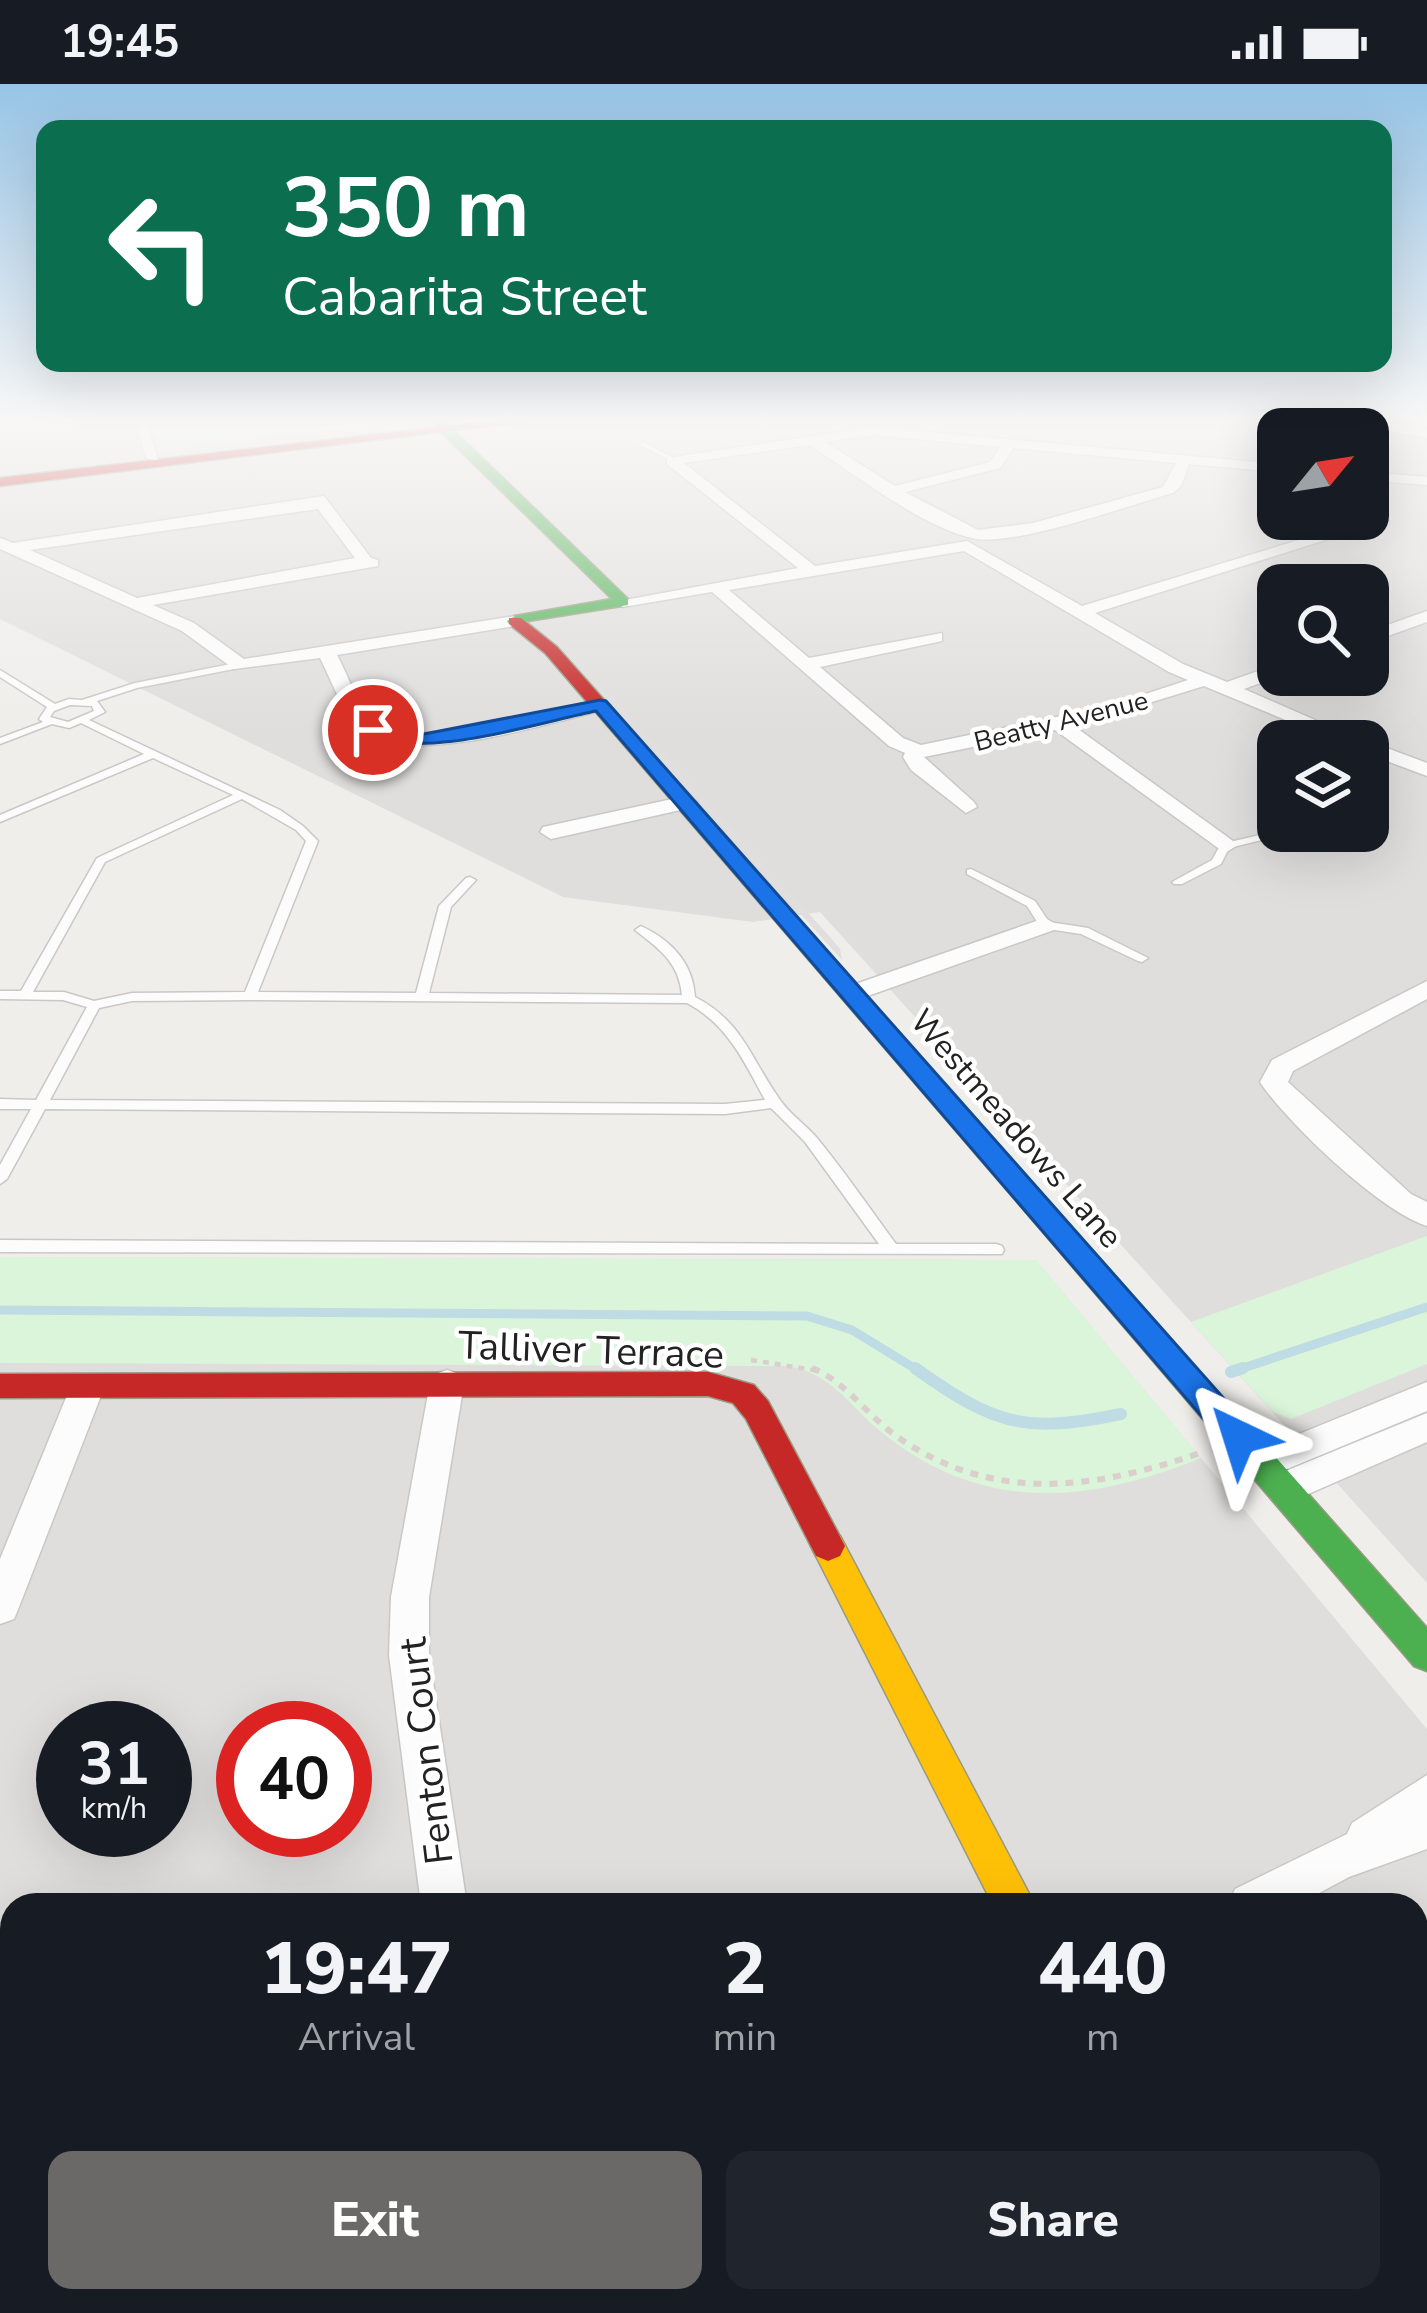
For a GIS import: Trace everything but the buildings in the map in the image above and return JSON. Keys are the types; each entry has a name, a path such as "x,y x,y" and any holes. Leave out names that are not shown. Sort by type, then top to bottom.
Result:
{"street":[{"path":"6,546 193,520"},
{"path":"136,603 367,562 337,520"},
{"path":"539,520 623,602"},
{"path":"745,520 810,569"},
{"path":"939,520 1082,612 1202,680 1300,720"},
{"path":"6,546 188,627 211,645 212,656 234,668 910,552 1058,520"},
{"path":"1082,612 1310,540"},
{"name":"Beatty Avenue","path":"715,586 896,742 918,751 1114,711 1202,680"},
{"path":"1389,630 1427,616"},
{"name":"Westmeadows Lane","path":"522,620 1427,1654"},
{"path":"806,664 937,638"},
{"path":"327,655 368,725 398,739 429,739 600,705"},
{"path":"1224,690 1257,678"},
{"path":"1059,724 1225,846"},
{"name":"Beatty Avenue","path":"918,751 913,757 918,766 966,807"},
{"path":"1389,755 1426,768"},
{"path":"551,832 686,802"},
{"path":"853,993 1045,925"},
{"path":"1427,989 1282,1066 1274,1082 1286,1100 1400,1201 1427,1215"},
{"name":"Fenton Court","path":"442,1893 409,1655 410,1597 447,1383"},
{"name":"Talliver Terrace","path":"0,1387 708,1384 743,1394 757,1410 1009,1893"},
{"path":"0,1607 87,1388"},
{"path":"1274,1476 1427,1396"},
{"path":"1274,1476 1427,1426"},
{"path":"1274,1893 1338,1859 1427,1796"},
{"path":"1338,1859 1427,1827"}],"lane":[{"path":"48,723 44,715 54,707 234,668"},
{"path":"0,674 54,707"},
{"path":"85,722 139,688"},
{"path":"86,701 100,710"},
{"path":"0,741 48,723 85,722 302,829 312,841 250,996"},
{"path":"0,819 154,754"},
{"path":"25,995 101,860 240,796"},
{"path":"1178,881 1217,862 1225,846 1257,839"},
{"path":"971,872 1031,904 1045,925 1084,931 1142,958"},
{"path":"422,996 445,906 470,880"},
{"path":"641,930 668,947 682,965 689,999"},
{"path":"0,995 64,997 94,1006 132,997 689,999 725,1023 757,1066 774,1103 810,1139 891,1249"},
{"path":"0,1179 94,1006"},
{"path":"0,1104 725,1109 774,1103"},
{"path":"0,1246 996,1250"}],"path":[{"path":"741,1360 785,1360 826,1371 898,1437 932,1457 1006,1483 1047,1489 1109,1484 1239,1437"}],"shaded area":[{"path":"0,520 1257,520 1257,540 1389,540 1389,520 1427,520 1427,1583 820,912 753,922 563,897 0,619"},
{"path":"551,636 565,645 830,937 842,960"},
{"path":"0,1257 1036,1260 1427,1729 1427,1893 0,1893"}],"green space":[{"path":"1427,1236 1427,1364 1291,1419 1273,1412 1191,1322"},
{"path":"0,1257 1036,1260 1201,1458 1117,1485 1076,1492 996,1488 957,1477 918,1458 826,1382 784,1366 0,1363"}],"waterway":[{"path":"1234,1371 1427,1307"},
{"path":"0,1310 807,1316 852,1330 919,1371"},
{"path":"915,1368 967,1402 1012,1420 1059,1423 1121,1414"},
{"path":"1234,1371 1243,1368"}],"traffic: fast":[{"path":"539,520 623,602"},
{"path":"515,621 623,602"},
{"path":"1035,1204 1427,1654"}],"traffic: slow":[{"path":"828,1546 1009,1893"}],"traffic: jam":[{"path":"515,621 551,650 1035,1204"},
{"path":"0,1386 708,1384 743,1394 757,1410 828,1546"}],"route":[{"path":"373,730 398,739 424,739 600,705 1239,1437"}]}
